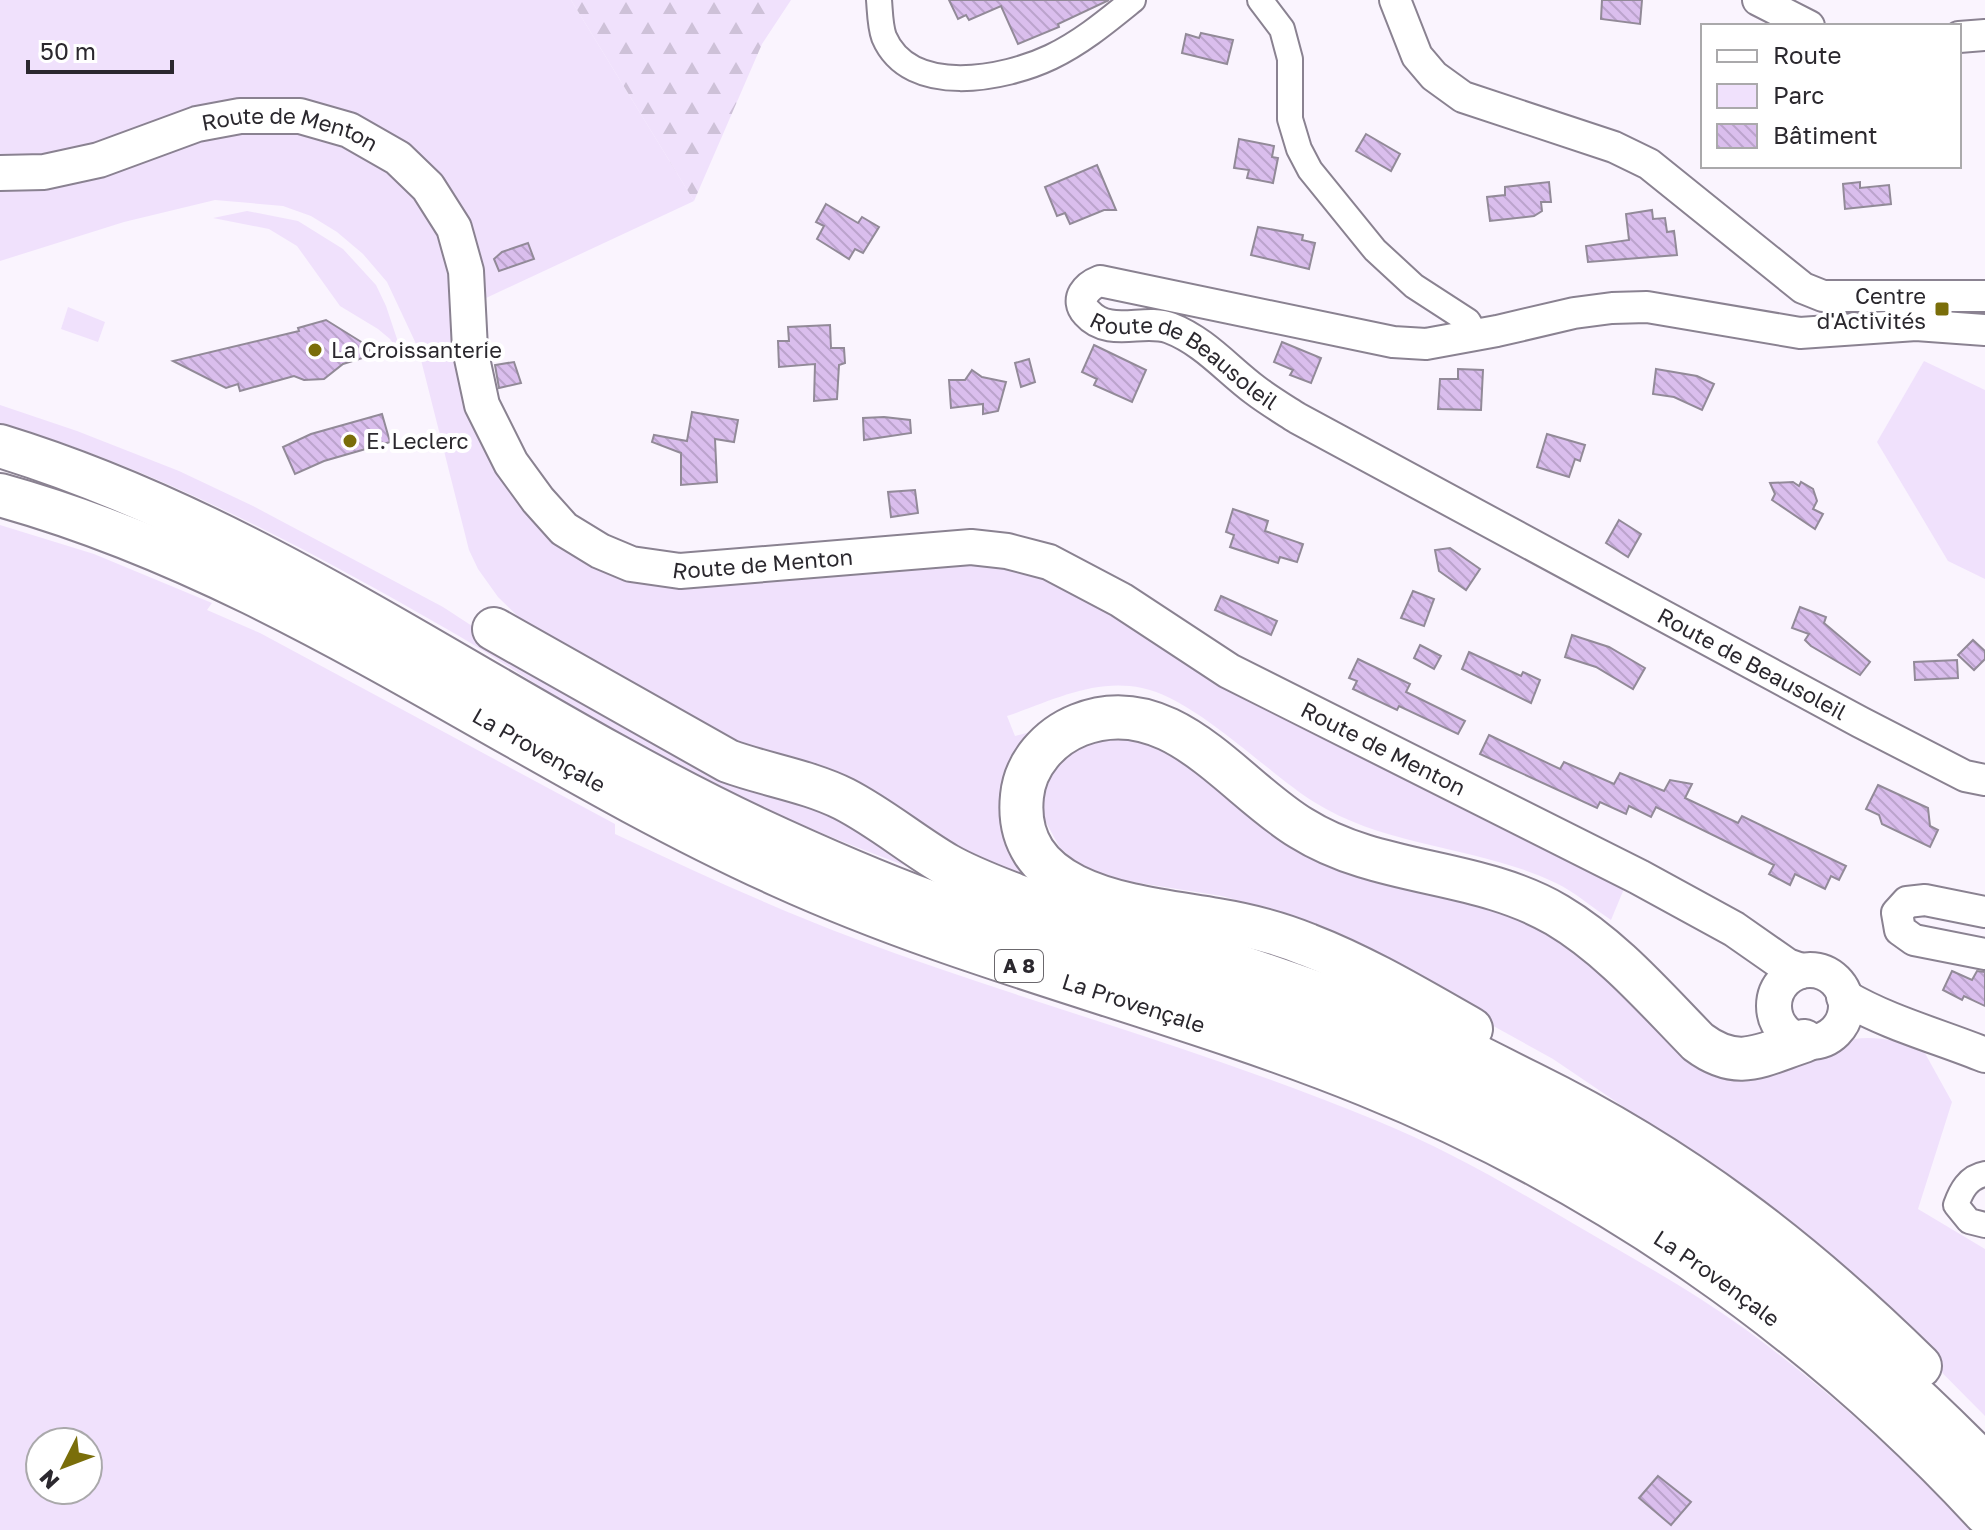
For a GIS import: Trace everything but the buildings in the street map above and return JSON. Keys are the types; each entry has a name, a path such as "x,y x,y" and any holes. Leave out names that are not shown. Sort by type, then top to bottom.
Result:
{"highway":[{"name":"La Provençale","path":"0,446 119,488 236,541 357,606 676,790 811,854 932,903 1353,1045 1424,1074 1510,1116 1681,1214 1786,1287 1887,1371 1985,1465"},
{"name":"La Provençale","path":"0,495 119,534 243,587 412,677 613,792 784,878 959,946 1282,1053 1368,1085 1542,1167 1709,1270 1769,1314 1834,1366 1985,1513"},
{"path":"494,629 728,761 815,788 872,814 947,865 970,876 1017,896 1282,981 1450,1044 1569,1102 1665,1157"},
{"path":"1819,1036 1752,1059 1725,1059 1714,1054 1609,954 1557,915 1489,885 1370,858 1330,844 1278,812 1215,759 1173,732 1148,722 1110,717 1088,721 1053,739 1040,752 1024,785 1023,818 1034,851 1062,880 1100,899 1270,932 1342,959 1540,1069 1625,1125 1759,1224 1882,1328 1985,1433"}],"main road":[{"name":"Route de Menton","path":"0,173 44,172 99,160 197,124 240,116 300,116 349,130 398,158 428,187 454,228 466,271 470,349 482,405 511,463 538,500 564,529 600,551 631,564 680,571 971,547 1007,551 1049,562 1121,600 1229,671 1639,877 1734,929 1787,966 1801,971"},
{"name":"Route de Menton","path":"1715,920 1757,963 1775,996"},
{"path":"1819,1036 1846,1010 1844,997 1834,979 1824,973 1801,971 1781,984 1775,996 1778,1023 1793,1038 1819,1036 1853,1028 1910,1028"},
{"path":"1844,997 1910,1028 1985,1055"}],"street":[{"path":"879,0 884,36 899,59 918,70 948,79 1008,73 1051,57 1102,28 1133,0"},
{"path":"1260,0 1282,29 1290,59 1290,119 1299,149 1310,170 1375,250 1414,286 1468,321 1476,335"},
{"path":"1395,0 1417,56 1434,76 1463,97 1614,147 1649,164 1803,288 1823,296 1985,296"},
{"path":"1758,0 1805,24"},
{"path":"1961,37 1985,35"},
{"name":"Route de Beausoleil","path":"1985,330 1916,325 1800,333 1647,307 1574,313 1426,344 1393,342 1100,281 1088,286 1081,299 1084,310 1096,321 1117,327 1166,327 1197,341 1255,390 1297,418 1860,722 1965,776 1985,780"},
{"path":"1985,912 1925,900 1907,902 1897,913 1900,930 1914,940 1985,954"},
{"path":"1985,1174 1977,1175 1961,1190 1956,1205 1969,1221 1985,1225"}],"green space":[{"path":"0,0 571,0 694,201 454,313 461,367 602,561 955,558 1066,578 1626,884 1611,920 1577,895 1526,871 1402,838 1342,817 1295,789 1185,706 1142,688 1124,686 1073,693 1007,716 1015,736 1046,728 1027,746 1051,894 756,757 533,631 498,597 469,550 418,348 387,282 363,254 337,232 311,216 283,206 215,200 124,222 0,261"},
{"path":"571,0 791,0 762,44 694,201"},
{"path":"247,211 298,221 343,249 376,285 403,357 378,329 340,306 297,246 269,229 213,218"},
{"path":"68,307 105,322 98,342 61,329"},
{"path":"1924,361 1985,390 1985,579 1948,561 1877,442"},
{"path":"0,405 179,471 253,506 443,607 521,658 831,807 947,880 800,824 657,757 603,727 445,628 283,539 173,486 0,423"},
{"path":"0,525 94,554 212,603 207,610 260,633 615,824 615,834 764,902 921,962 1247,1071 1401,1131 1451,1155 1661,1275 1745,1329 1863,1425 1971,1530 0,1530"},
{"path":"1134,736 1490,900 1572,943 1677,1040 1815,1055 1848,1040 1859,1039 1921,1046 1952,1102 1918,1209 1985,1249 1985,1416 1876,1306 1705,1162 1553,1059 1432,992 1268,909 1222,896 1107,878 1078,863 1060,848 1042,815 1041,801 1049,774 1058,762 1087,740"}],"place":[{"name":"Centre d'Activités","path":"1942,309"},
{"name":"La Croissanterie","path":"315,350"},
{"name":"E. Leclerc","path":"350,441"}]}
